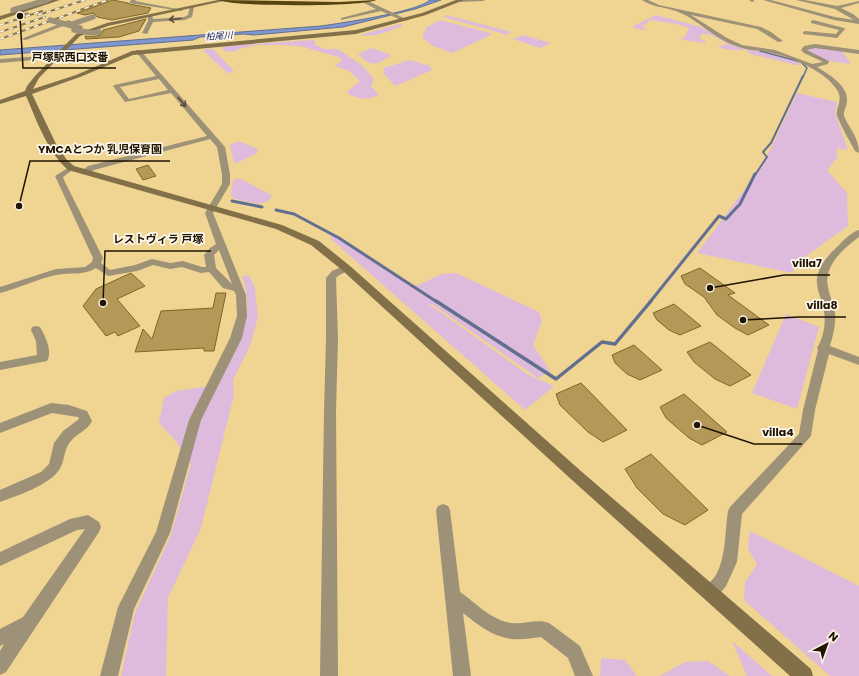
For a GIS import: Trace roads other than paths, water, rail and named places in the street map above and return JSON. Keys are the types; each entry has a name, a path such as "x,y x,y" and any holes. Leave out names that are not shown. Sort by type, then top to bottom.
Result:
{"highway":[{"path":"223,0 339,4 373,0"}],"street":[{"path":"13,10 47,0"},
{"path":"0,18 57,0"},
{"path":"134,0 131,2 181,10"},
{"path":"223,0 150,19 92,29 78,35 69,42 37,77 30,86 28,93 52,146 64,162 77,170 211,207 293,232 315,243 346,268 577,476 711,592 804,676"},
{"path":"0,102 94,70 127,54 138,51 339,35 369,29 438,10 460,0 483,0"},
{"path":"644,0 658,6 759,28 770,33 780,41 760,46 740,46"},
{"path":"765,0 819,14 826,18 859,22"},
{"path":"798,0 839,9 859,22"},
{"path":"814,3 822,0"},
{"path":"366,2 403,19"},
{"path":"819,14 859,2"},
{"path":"150,19 188,17 192,8"},
{"path":"358,11 380,8"},
{"path":"343,19 380,8"},
{"path":"679,11 691,16 705,27 740,46 774,52 792,57 812,66 836,85 843,94 844,100 840,114 859,151"},
{"path":"38,41 25,39 93,17"},
{"path":"807,29 826,18"},
{"path":"145,33 150,19"},
{"path":"52,21 80,28 74,30 93,33 99,32"},
{"path":"807,29 842,29 837,36 807,29"},
{"path":"812,66 824,65 826,61 806,52 804,50 806,47 815,46 859,52"},
{"path":"109,676 126,607 163,533 195,420 236,338 242,316 241,295 209,213 211,207 222,193 226,184 226,174 221,147 138,51"},
{"path":"0,61 56,56"},
{"path":"159,77 116,86 127,101 172,91"},
{"path":"0,290 56,272 88,269 96,264 98,258 59,176 77,170 91,168 211,136"},
{"path":"711,592 721,581 729,562 735,511 805,436 808,410 830,326 830,314 822,278 833,256 845,242 859,233"},
{"path":"221,245 213,250 209,255 211,269 227,286 238,288"},
{"path":"96,264 108,273 138,268 152,262 170,266 183,264 201,270 211,269"},
{"path":"329,676 330,411 332,339 331,278 336,273 346,268"},
{"path":"0,366 43,358 42,341 36,330"},
{"path":"823,348 859,361"},
{"path":"0,428 51,408 69,410 83,414 86,421 68,435 59,447 55,466 46,476 0,496"},
{"path":"443,510 462,676"},
{"path":"0,558 75,524 88,522 94,527 76,558 27,624 0,666"},
{"path":"453,596 491,625 512,631 543,629 574,652 584,676"},
{"path":"0,638 27,624"}],"water":[{"path":"430,0 441,0 415,9 343,27 254,35 244,34 200,37 193,40 0,55 0,50 321,26 395,13 410,9"}],"waterway":[{"path":"760,51 801,62 807,68 803,77"},
{"path":"755,175 767,157 763,152 771,143 803,76"},
{"path":"650,302 719,216 726,219 740,204 755,174"},
{"path":"232,201 262,207"},
{"path":"276,210 294,214 339,238 437,302"},
{"path":"436,301 556,379 602,342 615,344 651,301"}],"railway":[{"path":"38,15 85,0"},
{"path":"0,39 108,0"},
{"path":"0,25 42,11"},
{"path":"0,32 45,17"}],"place":[{"name":"戸塚駅西口交番","path":"20,16"},
{"name":"YMCAとつか 乳児保育園","path":"19,206"},
{"name":"villa7","path":"710,288"},
{"name":"レストヴィラ 戸塚","path":"103,303"},
{"name":"villa8","path":"743,320"},
{"name":"villa4","path":"697,425"}],"water label":[{"name":"柏尾川","path":"219,36"}]}
